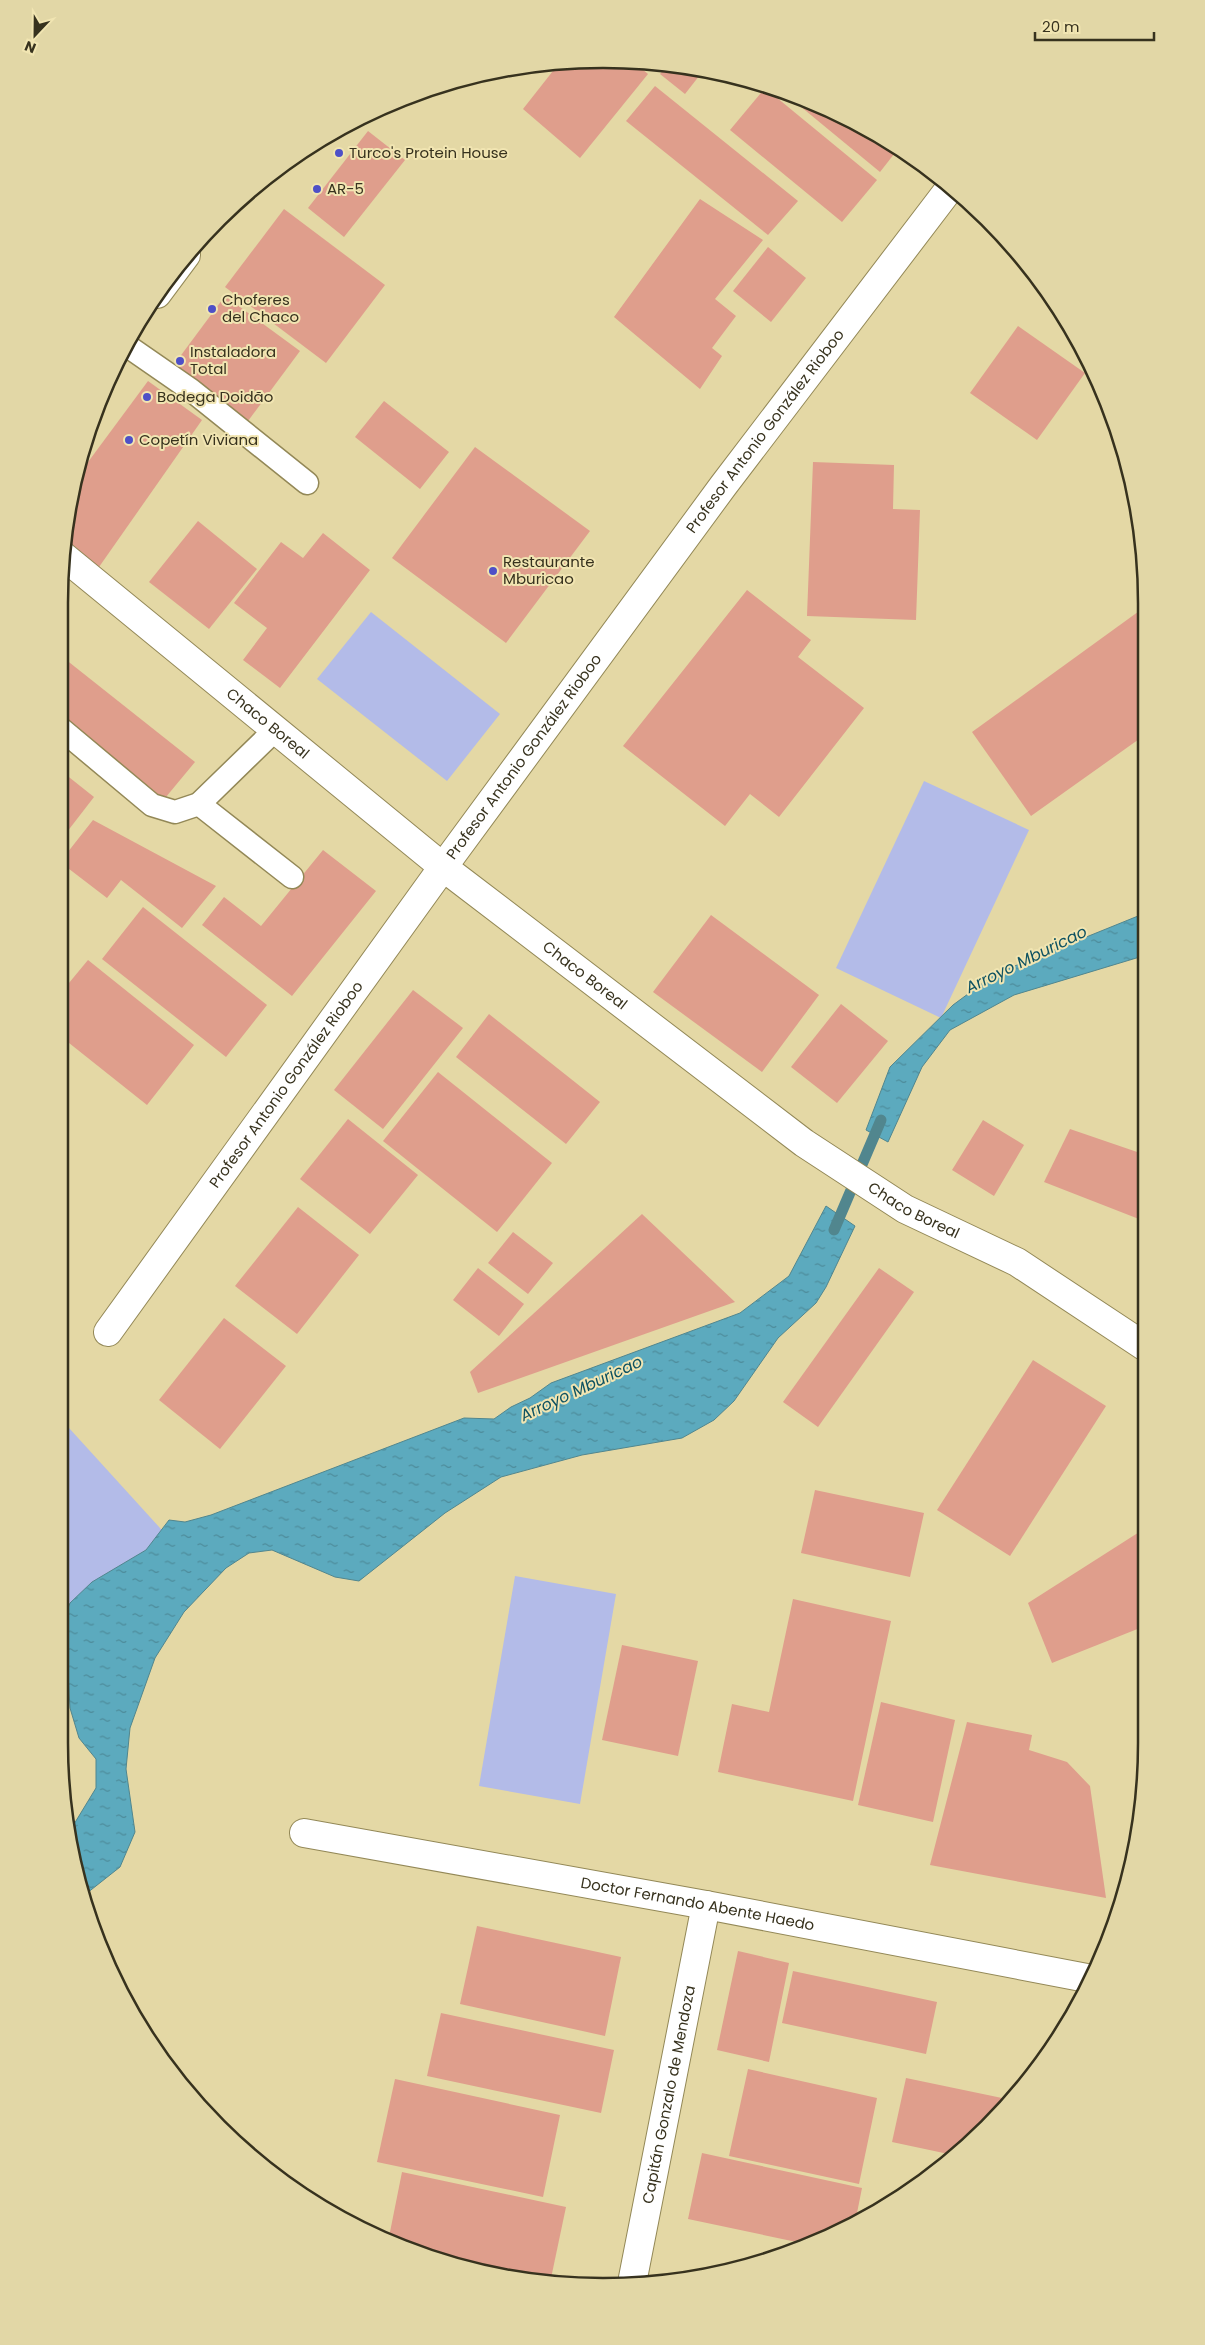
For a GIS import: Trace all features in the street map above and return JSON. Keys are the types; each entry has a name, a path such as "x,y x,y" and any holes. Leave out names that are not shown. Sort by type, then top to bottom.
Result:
{"street":[{"name":"Profesor Antonio González Rioboo","path":"108,1332 443,867 729,479 946,193"},
{"name":"Chaco Boreal","path":"69,566 443,867 804,1143 905,1208 1017,1262 1138,1342"},
{"name":"Doctor Fernando Abente Haedo","path":"304,1833 706,1905 1083,1977"},
{"name":"Capitán Gonzalo de Mendoza","path":"633,2276 706,1905"}],"lane":[{"path":"132,349 191,390 307,483"},
{"path":"68,735 152,805 175,812 199,804 275,730"},
{"path":"199,804 292,877"}],"shaded area":[{"path":"371,612 500,714 447,781 317,679"},
{"path":"924,781 1029,830 941,1018 836,968"},
{"path":"68,1427 170,1539 68,1631"},
{"path":"515,1576 616,1594 580,1804 479,1786"}],"water":[{"path":"1138,916 1138,958 1014,995 950,1030 922,1067 888,1142 866,1130 890,1067 953,1005 995,974"},
{"path":"826,1206 855,1226 826,1287 816,1303 778,1338 734,1401 714,1420 682,1438 582,1455 501,1477 445,1513 359,1581 335,1577 272,1550 249,1553 226,1568 184,1612 155,1658 130,1728 126,1769 135,1832 120,1867 89,1891 74,1824 96,1788 96,1759 79,1738 70,1708 68,1608 70,1603 92,1582 146,1550 169,1520 185,1522 211,1515 464,1418 494,1419 551,1383 740,1313 789,1276"}],"building":[{"path":"602,68 637,69 643,69 648,74 580,158 523,109 554,70"},
{"path":"662,71 699,77 685,94 660,74"},
{"path":"655,86 798,201 768,235 626,121"},
{"path":"761,92 774,96 877,180 842,222 730,130"},
{"path":"799,105 870,139 894,154 880,172"},
{"path":"368,131 405,160 344,237 308,208"},
{"path":"700,199 763,240 715,299 736,316 712,348 722,356 700,389 614,317"},
{"path":"284,209 385,285 326,363 225,287"},
{"path":"768,247 806,278 771,322 733,291"},
{"path":"225,296 300,351 248,421 173,366"},
{"path":"1018,326 1085,373 1037,440 970,393"},
{"path":"148,381 202,420 99,567 71,548 78,498 86,465"},
{"path":"384,401 449,452 420,489 355,437"},
{"path":"475,447 590,531 506,643 392,558"},
{"path":"813,462 894,465 893,509 920,510 916,620 807,616"},
{"path":"198,521 257,569 209,629 149,582"},
{"path":"323,533 370,570 280,688 243,660 267,628 234,603 281,542 303,558"},
{"path":"747,590 811,640 798,657 864,708 779,817 750,794 725,826 623,746"},
{"path":"1138,612 1138,740 1031,816 972,732"},
{"path":"68,661 195,762 156,809 68,738"},
{"path":"68,776 94,797 68,831"},
{"path":"93,820 216,886 182,928 121,880 107,898 68,868 68,852"},
{"path":"323,850 376,891 292,996 202,925 224,897 261,926"},
{"path":"143,907 267,1005 226,1057 102,959"},
{"path":"711,915 819,995 762,1072 653,992"},
{"path":"88,960 194,1045 147,1105 68,1042 68,984"},
{"path":"413,990 463,1028 383,1129 334,1090"},
{"path":"841,1004 888,1041 837,1103 791,1067"},
{"path":"489,1014 600,1102 566,1144 456,1057"},
{"path":"438,1072 552,1163 497,1232 383,1141"},
{"path":"348,1119 418,1175 370,1234 300,1179"},
{"path":"983,1120 1024,1145 994,1196 952,1170"},
{"path":"1070,1129 1138,1152 1138,1219 1044,1182"},
{"path":"298,1207 359,1255 297,1334 235,1286"},
{"path":"642,1214 735,1302 478,1393 470,1372"},
{"path":"513,1232 553,1263 528,1294 488,1263"},
{"path":"478,1268 524,1304 499,1336 453,1300"},
{"path":"879,1268 914,1292 818,1427 783,1402"},
{"path":"224,1318 286,1366 220,1449 159,1400"},
{"path":"1033,1360 1106,1406 1010,1556 937,1510"},
{"path":"815,1490 924,1513 910,1577 801,1553"},
{"path":"1138,1533 1138,1629 1052,1663 1028,1603"},
{"path":"793,1599 891,1621 853,1801 718,1772 732,1704 769,1712"},
{"path":"622,1645 698,1661 678,1756 602,1740"},
{"path":"881,1702 955,1720 933,1822 858,1805"},
{"path":"967,1722 1032,1735 1029,1750 1067,1762 1090,1786 1106,1898 930,1865"},
{"path":"477,1926 621,1957 605,2036 460,2004"},
{"path":"738,1951 789,1963 769,2062 717,2050"},
{"path":"793,1971 937,2002 926,2054 782,2023"},
{"path":"441,2013 614,2050 601,2113 427,2076"},
{"path":"748,2069 877,2098 859,2184 729,2156"},
{"path":"906,2078 1002,2098 981,2121 945,2153 892,2142"},
{"path":"395,2079 560,2115 543,2197 377,2162"},
{"path":"702,2153 862,2188 857,2213 794,2242 688,2219"},
{"path":"402,2172 566,2207 552,2275 498,2267 464,2259 390,2233"}],"waterway":[{"name":"Arroyo Mburicao","path":"834,1230 881,1120"}],"place":[{"name":"Turco's Protein House","path":"339,153"},
{"name":"AR-5","path":"317,189"},
{"name":"Choferes del Chaco","path":"212,309"},
{"name":"Instaladora Total","path":"180,361"},
{"name":"Bodega Doidão","path":"147,397"},
{"name":"Copetín Viviana","path":"129,440"},
{"name":"Restaurante Mburicao","path":"493,571"}]}
